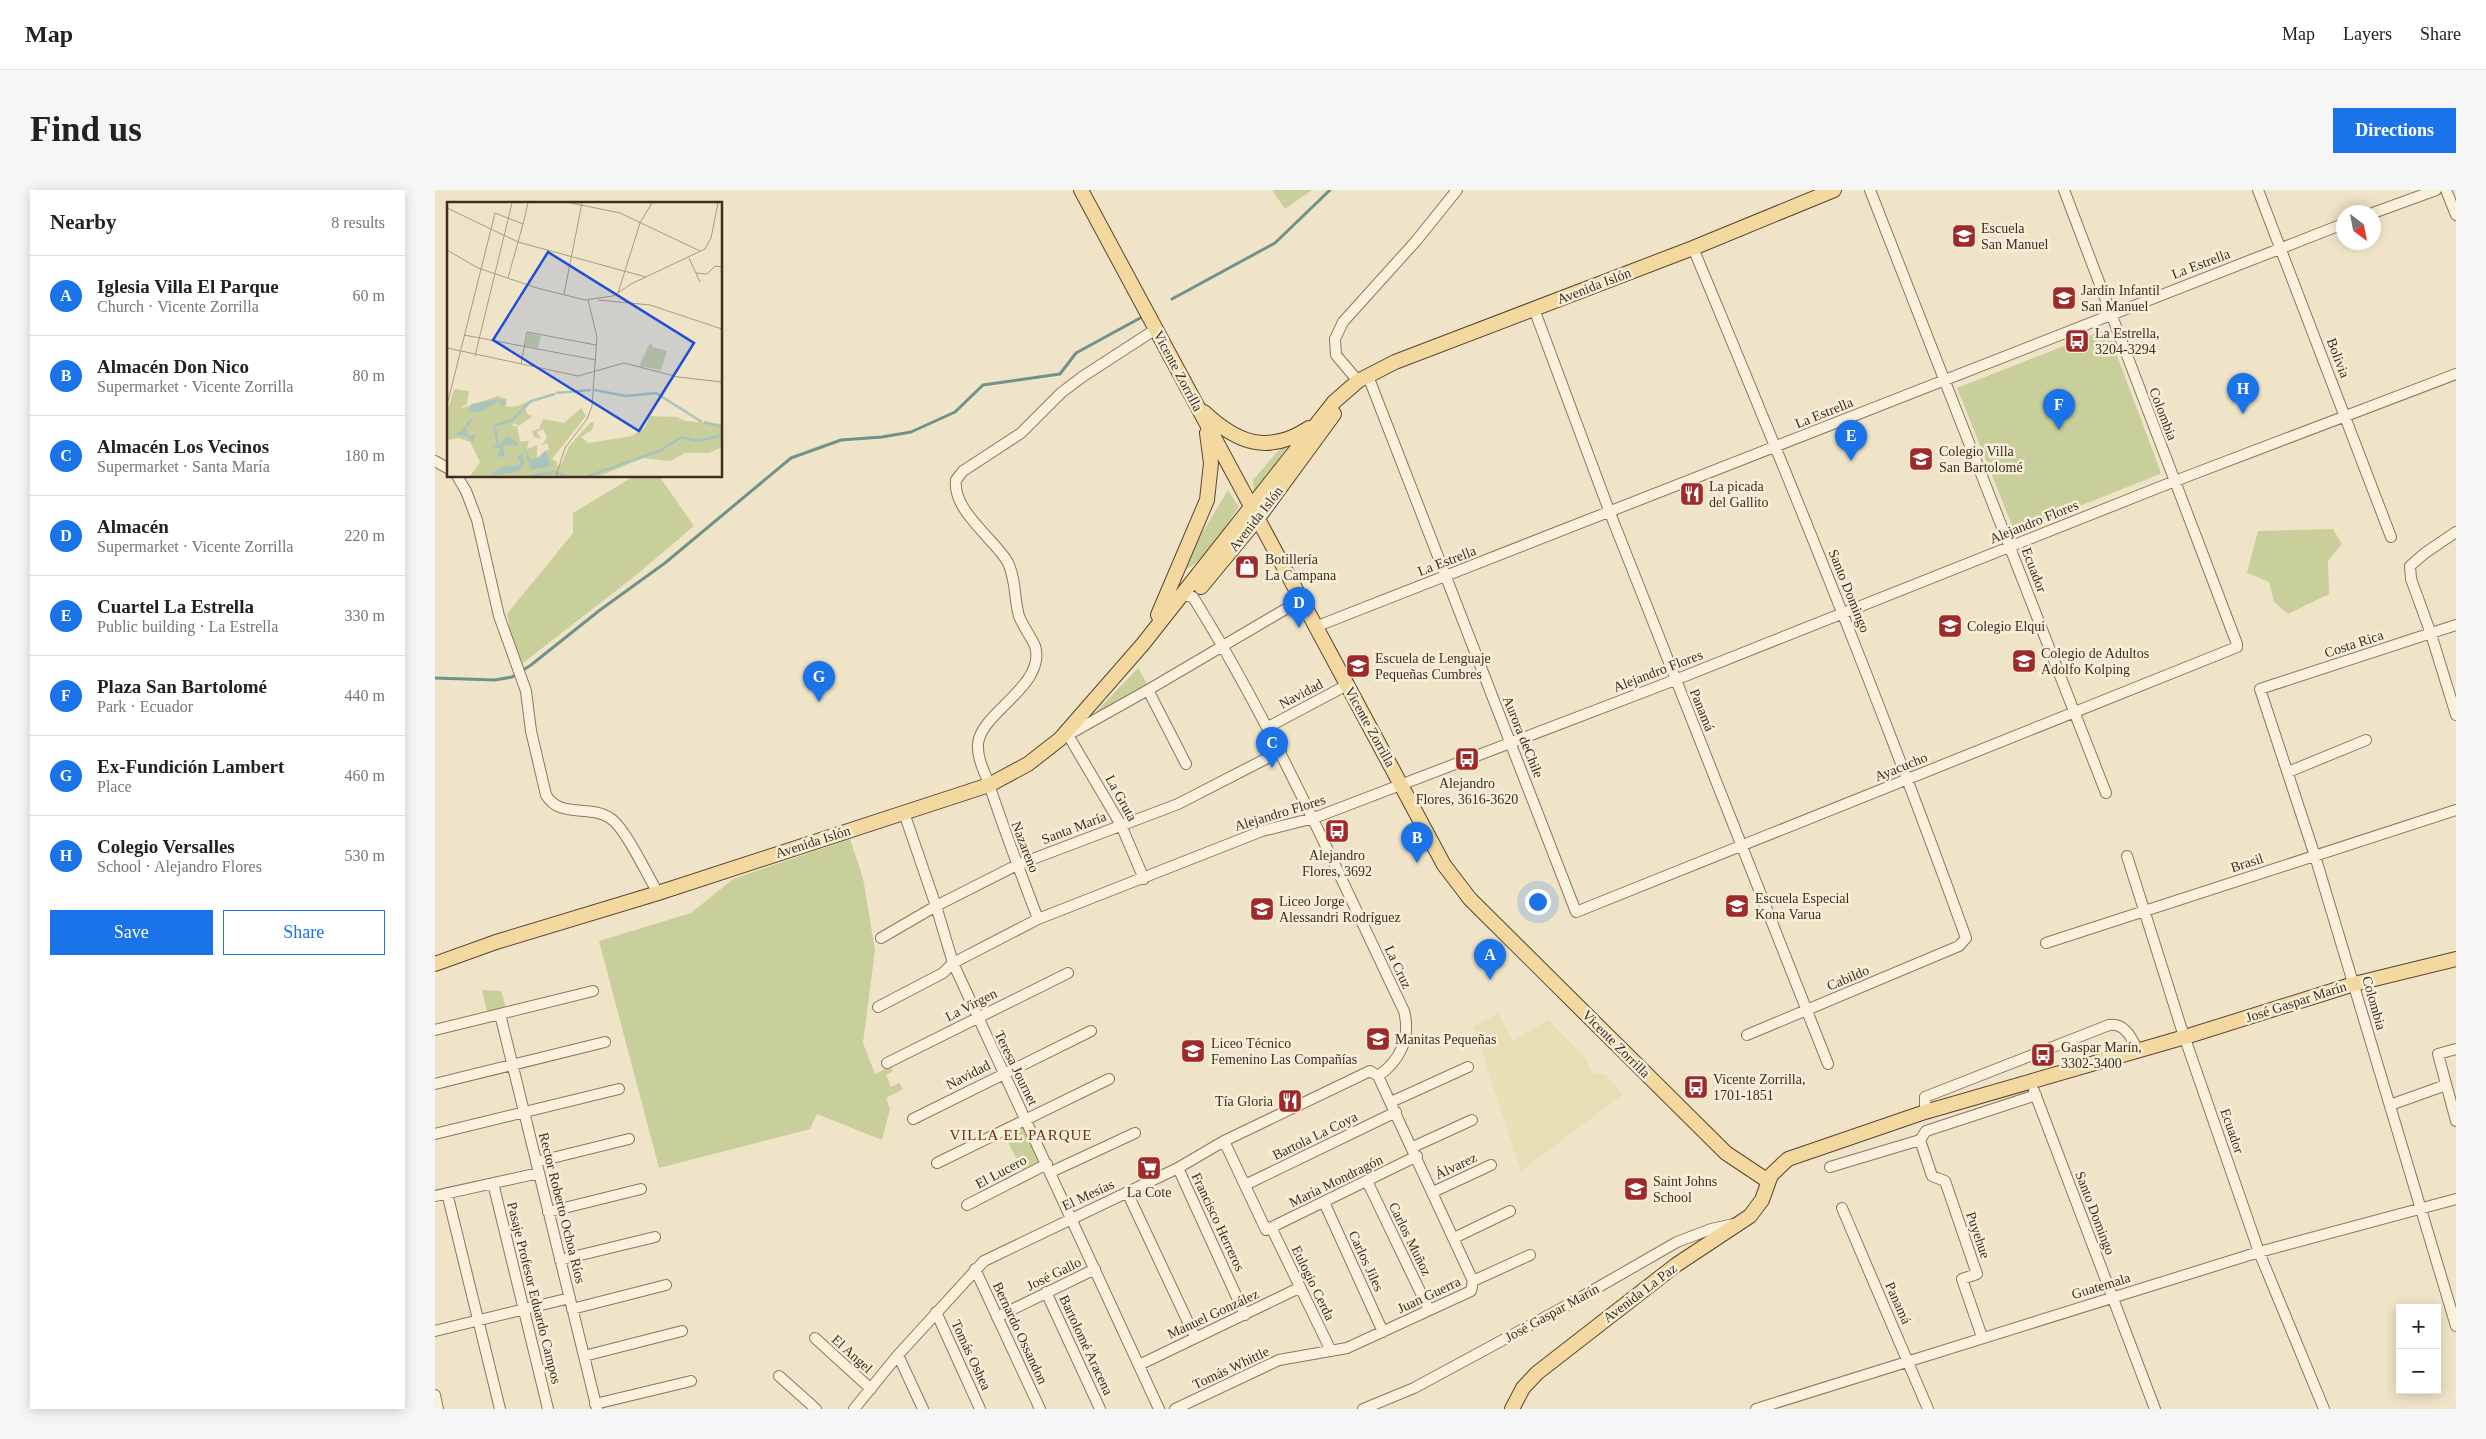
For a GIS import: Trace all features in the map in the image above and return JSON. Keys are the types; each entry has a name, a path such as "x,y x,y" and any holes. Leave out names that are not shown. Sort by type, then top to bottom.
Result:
{"main road":[{"name":"Vicente Zorrilla","path":"1081,190 1315,627 1402,785 1434,848 1470,899 1726,1153 1768,1181"},
{"name":"Avenida Islón","path":"1255,513 1316,423 1334,402 1361,380 1395,362 1693,248 1834,190"},
{"name":"Avenida Islón","path":"435,964 496,942 658,893 989,785 1029,764 1064,737 1143,644 1187,596 1361,380"},
{"path":"1198,409 1234,435 1261,443 1284,441 1316,423"},
{"path":"1143,644 1165,602 1207,500 1211,474 1211,453 1198,409"},
{"name":"José Gaspar Marín","path":"1768,1181 1781,1164 1796,1155 1925,1112 2034,1089 2138,1051 2185,1038 2354,984 2456,960"},
{"name":"Avenida La Paz","path":"1512,1409 1523,1388 1537,1373 1676,1265 1743,1223 1762,1200 1768,1181"}],"street":[{"name":"Aurora deChile","path":"1457,190 1416,242 1343,322 1335,339 1336,355 1361,380 1445,576 1576,912"},
{"name":"Ecuador","path":"1870,190 2106,793"},
{"name":"Colombia","path":"2064,190 2237,647"},
{"name":"Bolivia","path":"2258,190 2391,537"},
{"path":"2381,210 2437,190"},
{"path":"2446,190 2456,215"},
{"name":"La Estrella","path":"1315,627 1610,513 2336,227"},
{"name":"Santo Domingo","path":"1693,248 1776,447 1909,779 1966,938 1959,946"},
{"name":"Panamá","path":"1534,309 1675,680 1828,1064"},
{"name":"Nazareno","path":"1038,919 979,755 979,737 987,725 1024,684 1034,664 1036,649 1020,617 1007,562 969,515 957,492 956,480 963,471 1021,433 1061,393 1156,329"},
{"name":"Alejandro Flores","path":"878,1007 943,973 953,964 1038,919 1144,879 1262,831 1314,818 1402,785 2456,374"},
{"path":"435,461 447,468"},
{"path":"458,478 466,490 477,520 499,616 520,672 537,759 549,799 561,808 597,812 616,823 658,893"},
{"path":"2456,532 2425,553 2410,566 2411,579 2431,634 2456,715"},
{"name":"La Cruz","path":"1187,596 1223,646 1281,751 1404,1011 1407,1023 1402,1049 1392,1066 1379,1076"},
{"path":"1064,737 1301,600"},
{"name":"Costa Rica","path":"2260,689 2456,625"},
{"name":"Ayacucho","path":"1576,912 2237,647"},
{"name":"Navidad","path":"1268,727 1347,685"},
{"name":"Colombia","path":"2260,689 2315,856 2456,1326"},
{"path":"1148,690 1186,764"},
{"name":"La Gruta","path":"1064,737 1121,825 1144,879"},
{"path":"2288,772 2366,740"},
{"name":"Santa María","path":"881,938 936,906 1017,864 1178,804 1281,751"},
{"name":"Brasil","path":"2046,943 2456,810"},
{"name":"Teresa Journet","path":"904,813 936,906 953,964 1159,1409"},
{"name":"Ecuador","path":"2127,856 2146,910 2185,1038 2259,1252 2324,1409"},
{"name":"Cabildo","path":"1747,1034 1959,946"},
{"name":"La Virgen","path":"887,1063 1068,972"},
{"path":"435,1030 593,991"},
{"name":"Rector Roberto Ochoa Ríos","path":"500,1014 596,1407"},
{"path":"1925,1112 1925,1097 2109,1025 2117,1024 2125,1029 2138,1051"},
{"name":"Navidad","path":"913,1119 1091,1031"},
{"path":"435,1084 605,1042"},
{"path":"2455,1114 2438,1054 2456,1049"},
{"path":"1391,1102 1468,1067"},
{"name":"El Mesías","path":"858,1407 936,1312 984,1261 1178,1168 1224,1141 1370,1071 1379,1076"},
{"path":"1379,1076 1473,1281"},
{"path":"937,1163 1025,1118 1109,1079"},
{"path":"2390,1105 2447,1085"},
{"path":"435,1134 619,1089"},
{"name":"Santo Domingo","path":"2034,1089 2155,1409"},
{"path":"1830,1167 1920,1140 1926,1131 2034,1089"},
{"name":"Bartola La Coya","path":"1245,1185 1396,1112"},
{"name":"María Mondragón","path":"1269,1229 1367,1180 1471,1120"},
{"name":"El Lucero","path":"967,1206 1049,1168 1135,1133"},
{"path":"435,1196 493,1183 629,1139"},
{"name":"Puyehue","path":"1920,1140 1932,1176 1945,1181 1977,1274 1962,1279 1982,1337"},
{"name":"Eulogio Cerda","path":"1224,1141 1331,1351"},
{"name":"Álvarez","path":"1433,1192 1491,1165"},
{"name":"Francisco Herreros","path":"1178,1168 1245,1315"},
{"name":"Carlos Muñoz","path":"1367,1180 1429,1310"},
{"name":"Pasaje Profesor Eduardo Campos","path":"493,1183 548,1409"},
{"path":"548,1212 641,1189"},
{"path":"1127,1192 1195,1337"},
{"path":"447,1193 500,1409"},
{"name":"Guatemala","path":"1756,1409 2259,1252 2456,1199"},
{"name":"Carlos Jiles","path":"1324,1202 1383,1332"},
{"name":"Panamá","path":"1842,1208 1929,1409"},
{"path":"1454,1238 1510,1211"},
{"name":"José Gaspar Marín","path":"1363,1409 1415,1388 1562,1308 1677,1242 1711,1229 1743,1223"},
{"path":"560,1260 655,1237"},
{"name":"Juan Guerra","path":"1331,1351 1347,1348 1471,1291 1473,1281 1530,1255"},
{"name":"Bernardo Ossandon","path":"975,1269 1040,1409"},
{"name":"José Gallo","path":"997,1317 1095,1269"},
{"path":"435,1332 524,1310 666,1285"},
{"name":"Manuel González","path":"1139,1365 1299,1288"},
{"name":"Bartolomé Aracena","path":"1047,1292 1100,1409"},
{"name":"Tomás Oshea","path":"936,1312 981,1409"},
{"path":"584,1356 682,1332"},
{"name":"El Angel","path":"815,1338 871,1389"},
{"name":"Tomás Whittle","path":"1175,1409 1279,1360 1331,1351"},
{"path":"899,1355 923,1409"},
{"path":"779,1376 816,1409"},
{"path":"596,1407 691,1381"}],"shaded area":[{"path":"1498,1013 1513,1041 1548,1020 1587,1060 1589,1069 1595,1074 1605,1074 1623,1094 1521,1171 1474,1027"}],"green space":[{"path":"1272,190 1312,190 1285,209"},
{"path":"2102,331 2109,334 2160,474 2017,531 2013,528 1957,388"},
{"path":"1290,443 1254,495 1253,480 1277,452"},
{"path":"631,478 660,478 694,526 635,576 523,663 514,648 507,614 573,533 573,513"},
{"path":"1228,490 1239,507 1215,543 1193,566 1184,570 1190,553"},
{"path":"2333,529 2342,544 2328,561 2329,594 2288,614 2274,602 2269,582 2247,573 2258,531"},
{"path":"1138,668 1148,685 1095,713"},
{"path":"850,839 863,878 875,950 863,1043 875,1074 891,1066 893,1071 886,1075 891,1087 899,1083 903,1089 886,1098 890,1109 882,1140 817,1114 810,1129 659,1168 599,941 691,913 733,879"},
{"path":"482,990 501,991 506,1008 487,1012"},
{"path":"1025,1118 1047,1164 1025,1175 1002,1131"}],"waterway":[{"path":"1172,299 1275,243 1330,190"},
{"path":"435,678 495,680 512,677 531,665 600,610 665,563 791,458 841,440 882,437 911,432 955,412 983,385 1060,374 1076,353 1142,317"}],"place":[{"name":"Escuela San Manuel","path":"1964,236"},
{"name":"Jardín Infantil San Manuel","path":"2064,298"},
{"name":"La Estrella, 3204-3294","path":"2077,341"},
{"name":"Colegio Versalles","path":"2243,414"},
{"name":"Plaza San Bartolomé","path":"2059,430"},
{"name":"Colegio Villa San Bartolomé","path":"1921,459"},
{"name":"Cuartel La Estrella","path":"1851,461"},
{"name":"La picada del Gallito","path":"1692,494"},
{"name":"Botillería La Campana","path":"1247,567"},
{"name":"Colegio Elqui","path":"1950,626"},
{"name":"Almacén","path":"1299,628"},
{"name":"Colegio de Adultos Adolfo Kolping","path":"2024,661"},
{"name":"Escuela de Lenguaje Pequeñas Cumbres","path":"1358,666"},
{"name":"Ex-Fundición Lambert","path":"819,702"},
{"name":"Alejandro Flores, 3616-3620","path":"1467,759"},
{"name":"Almacén Los Vecinos","path":"1272,768"},
{"name":"Alejandro Flores, 3692","path":"1337,831"},
{"name":"Almacén Don Nico","path":"1417,863"},
{"name":"Escuela Especial Kona Varua","path":"1737,906"},
{"name":"Liceo Jorge Alessandri Rodríguez","path":"1262,909"},
{"name":"Iglesia Villa El Parque","path":"1490,980"},
{"name":"Manitas Pequeñas","path":"1378,1039"},
{"name":"Liceo Técnico Femenino Las Compañías","path":"1193,1051"},
{"name":"Gaspar Marín, 3302-3400","path":"2043,1055"},
{"name":"Vicente Zorrilla, 1701-1851","path":"1696,1087"},
{"name":"Tía Gloria","path":"1290,1101"},
{"name":"La Cote","path":"1149,1168"},
{"name":"Saint Johns School","path":"1636,1189"}],"district":[{"name":"VILLA EL PARQUE","path":"1021,1135"}]}
